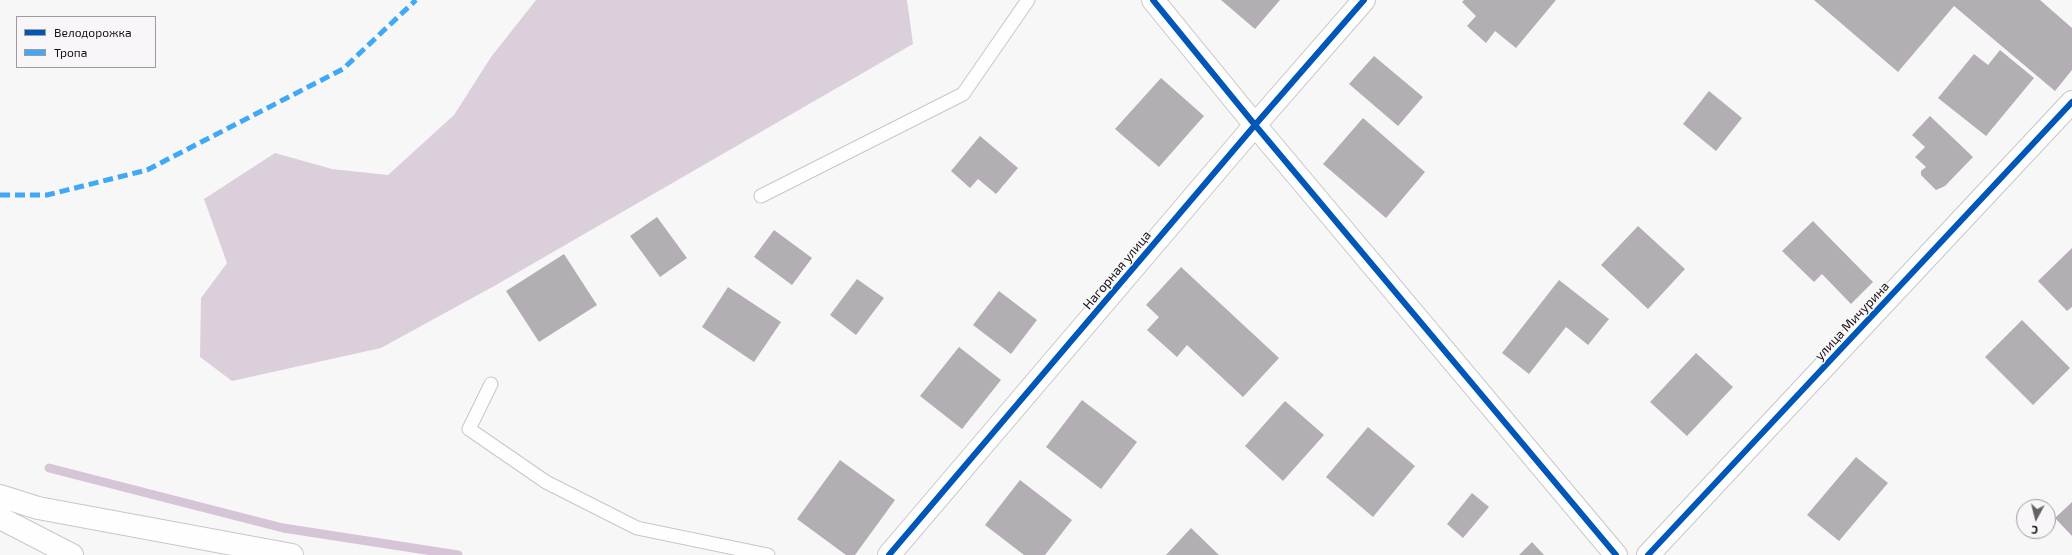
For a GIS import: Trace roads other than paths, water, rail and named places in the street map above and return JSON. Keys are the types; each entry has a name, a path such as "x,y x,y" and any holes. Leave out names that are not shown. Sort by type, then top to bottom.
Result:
{"main road":[{"path":"1153,0 1255,125 1616,555"},
{"name":"Нагорная улица","path":"889,555 1255,125 1364,0"},
{"name":"улица Мичурина","path":"1648,555 2072,102"},
{"path":"0,496 38,508 292,555"},
{"path":"0,518 72,555"}],"lane":[{"path":"761,196 963,94 1028,0"},
{"path":"491,384 468,429 546,482 637,528 768,555"}],"waterway":[{"path":"49,468 283,528 458,555"}]}
